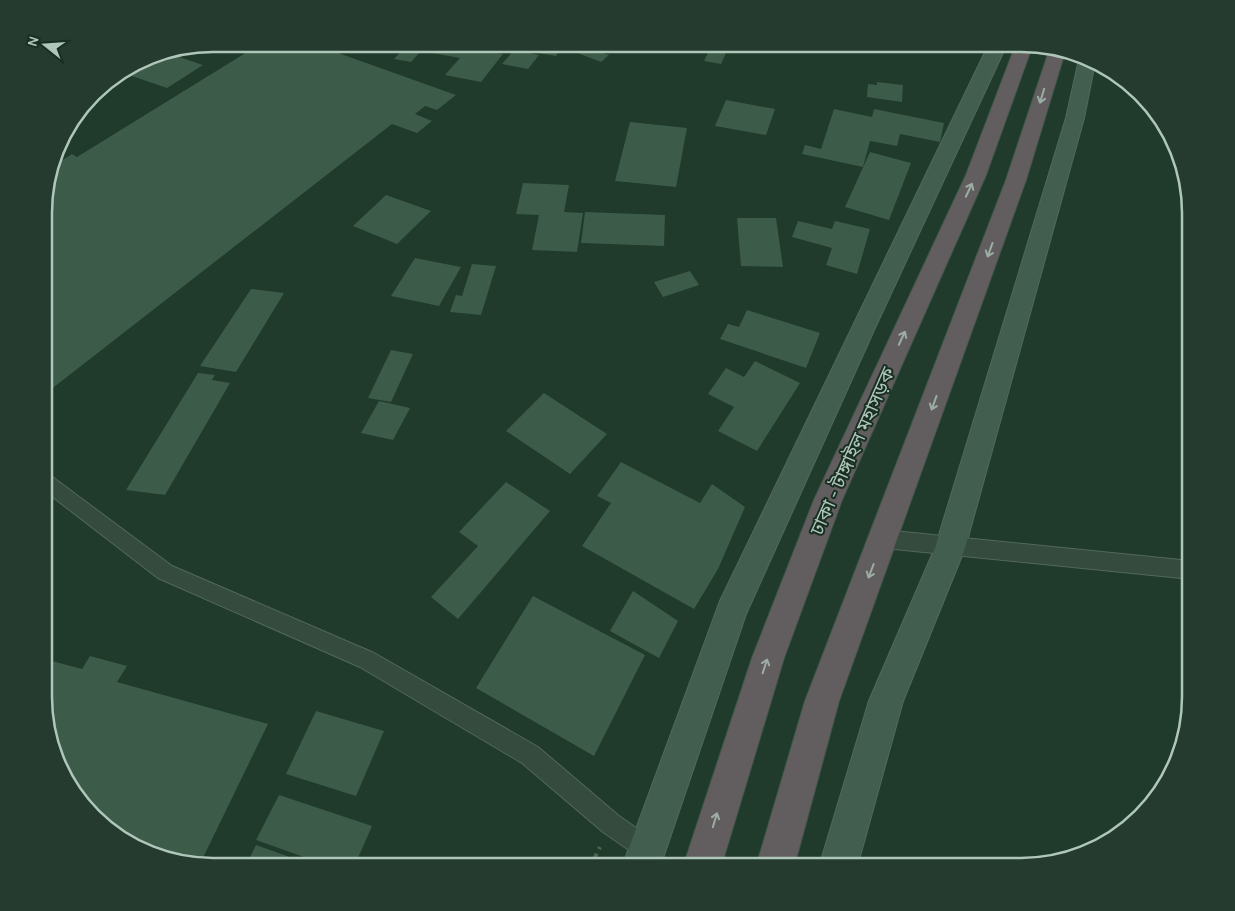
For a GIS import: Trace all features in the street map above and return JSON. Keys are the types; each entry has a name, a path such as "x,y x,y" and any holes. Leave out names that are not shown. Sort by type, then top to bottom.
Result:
{"highway":[{"name":"ঢাকা - টাঙ্গাইল মহাসড়ক","path":"705,858 768,658 828,500 976,175 1022,53"},
{"path":"778,858 822,701 1016,180 1055,56"}],"main road":[{"path":"644,858 731,612 994,53"},
{"path":"841,858 886,701 950,548 1075,118 1085,66"}],"lane":[{"path":"53,487 165,572 367,660 530,755 611,824 644,858"},
{"path":"884,538 950,548 1112,561 1182,569"}],"building":[{"path":"247,52 336,52 456,95 437,110 425,106 415,114 432,121 417,133 392,124 52,388 52,214 54,193 62,160 72,154 77,157"},
{"path":"400,52 420,52 411,62 394,59"},
{"path":"428,52 503,54 481,82 445,75 460,58"},
{"path":"512,52 539,55 528,69 502,64"},
{"path":"534,52 558,52 556,56"},
{"path":"576,52 602,52 609,55 601,62"},
{"path":"708,53 726,53 721,64 704,61"},
{"path":"178,57 203,65 167,88 131,76 162,61"},
{"path":"877,82 903,85 902,102 867,97 868,84 877,85"},
{"path":"726,100 775,109 766,135 715,126"},
{"path":"834,109 872,117 874,109 944,123 940,142 900,134 897,146 870,141 863,167 802,154 805,145 821,149"},
{"path":"630,122 687,128 676,187 615,181"},
{"path":"870,152 911,163 889,220 845,207"},
{"path":"523,183 569,185 564,212 583,213 577,252 532,250 539,215 516,214"},
{"path":"386,195 431,211 397,244 353,226"},
{"path":"585,212 665,215 664,246 581,243"},
{"path":"737,218 776,218 783,267 741,266"},
{"path":"798,221 832,229 835,221 870,229 857,274 826,265 832,248 792,237"},
{"path":"415,258 461,267 439,306 391,296"},
{"path":"472,264 496,266 481,315 450,312 456,295 462,296"},
{"path":"690,271 699,285 663,297 654,282"},
{"path":"251,289 284,293 236,372 200,366"},
{"path":"747,310 820,333 806,368 720,339 728,324 739,327"},
{"path":"391,350 413,354 391,402 368,398"},
{"path":"755,361 800,383 757,451 718,431 734,407 708,394 726,368 744,377"},
{"path":"198,373 215,375 212,380 230,383 165,495 126,490"},
{"path":"544,393 607,434 570,474 506,431"},
{"path":"379,401 410,408 393,440 361,433"},
{"path":"621,462 700,503 712,484 745,507 718,569 694,609 582,546 611,503 597,496"},
{"path":"506,482 550,511 458,619 431,597 478,546 459,532"},
{"path":"633,591 678,621 659,658 610,631"},
{"path":"533,596 645,655 594,756 476,688"},
{"path":"90,656 127,666 117,682 268,724 203,858 172,853 133,837 116,825 93,804 74,778 61,749 56,729 53,708 53,661 82,669"},
{"path":"316,711 384,731 356,796 286,774"},
{"path":"279,795 372,826 358,858 307,858 256,840"},
{"path":"256,845 293,858 250,858"}]}
